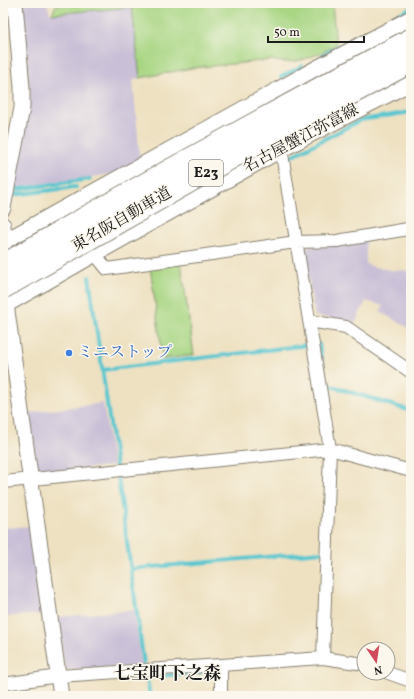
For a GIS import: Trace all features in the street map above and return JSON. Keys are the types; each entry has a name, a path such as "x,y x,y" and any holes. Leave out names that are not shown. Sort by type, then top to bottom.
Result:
{"highway":[{"name":"東名阪自動車道","path":"3,265 179,165 411,39"},
{"name":"東名阪自動車道","path":"4,299 249,148 411,62"}],"main road":[{"name":"名古屋蟹江弥富線","path":"4,299 94,253 281,148 411,81"}],"street":[{"path":"3,208 5,190 22,108 22,88 15,3"},
{"path":"3,242 315,69 411,18"},
{"path":"281,148 330,449 323,658"},
{"path":"3,226 4,299 62,696"},
{"path":"94,253 107,269 296,242 337,241 408,229 411,231"},
{"path":"309,321 346,327 411,372"},
{"path":"3,482 330,449 411,471"},
{"path":"3,684 59,676 323,658 356,663"},
{"path":"221,665 221,696"},
{"path":"396,676 411,681"}],"shaded area":[{"path":"21,3 47,3 50,14 132,7 140,78 133,79 140,160 119,173 12,188 30,96"},
{"path":"366,239 366,264 390,270 411,271 411,329 380,312 383,306 366,301 353,327 331,318 315,316 303,251 305,247"},
{"path":"103,403 113,466 37,473 28,413"},
{"path":"30,526 44,614 3,617 3,528"},
{"path":"134,610 142,666 65,670 57,617"}],"green space":[{"path":"75,3 332,3 336,45 321,53 297,61 280,62 272,60 192,68 140,78 132,7 52,14 56,5"},
{"path":"181,263 194,355 163,359 150,267"}],"waterway":[{"path":"389,19 411,8"},
{"path":"323,55 361,34"},
{"path":"281,77 302,66"},
{"path":"288,158 361,120 411,112"},
{"path":"13,190 90,179"},
{"path":"13,195 76,187"},
{"path":"89,277 116,466"},
{"path":"319,344 322,363"},
{"path":"102,370 308,345"},
{"path":"324,382 325,384 408,410"},
{"path":"118,477 144,664"},
{"path":"131,569 321,552"},
{"path":"147,677 206,672"},
{"path":"146,675 150,696"}],"place":[{"name":"ミニストップ","path":"69,353"}],"district":[{"name":"七宝町下之森","path":"167,674"}]}
